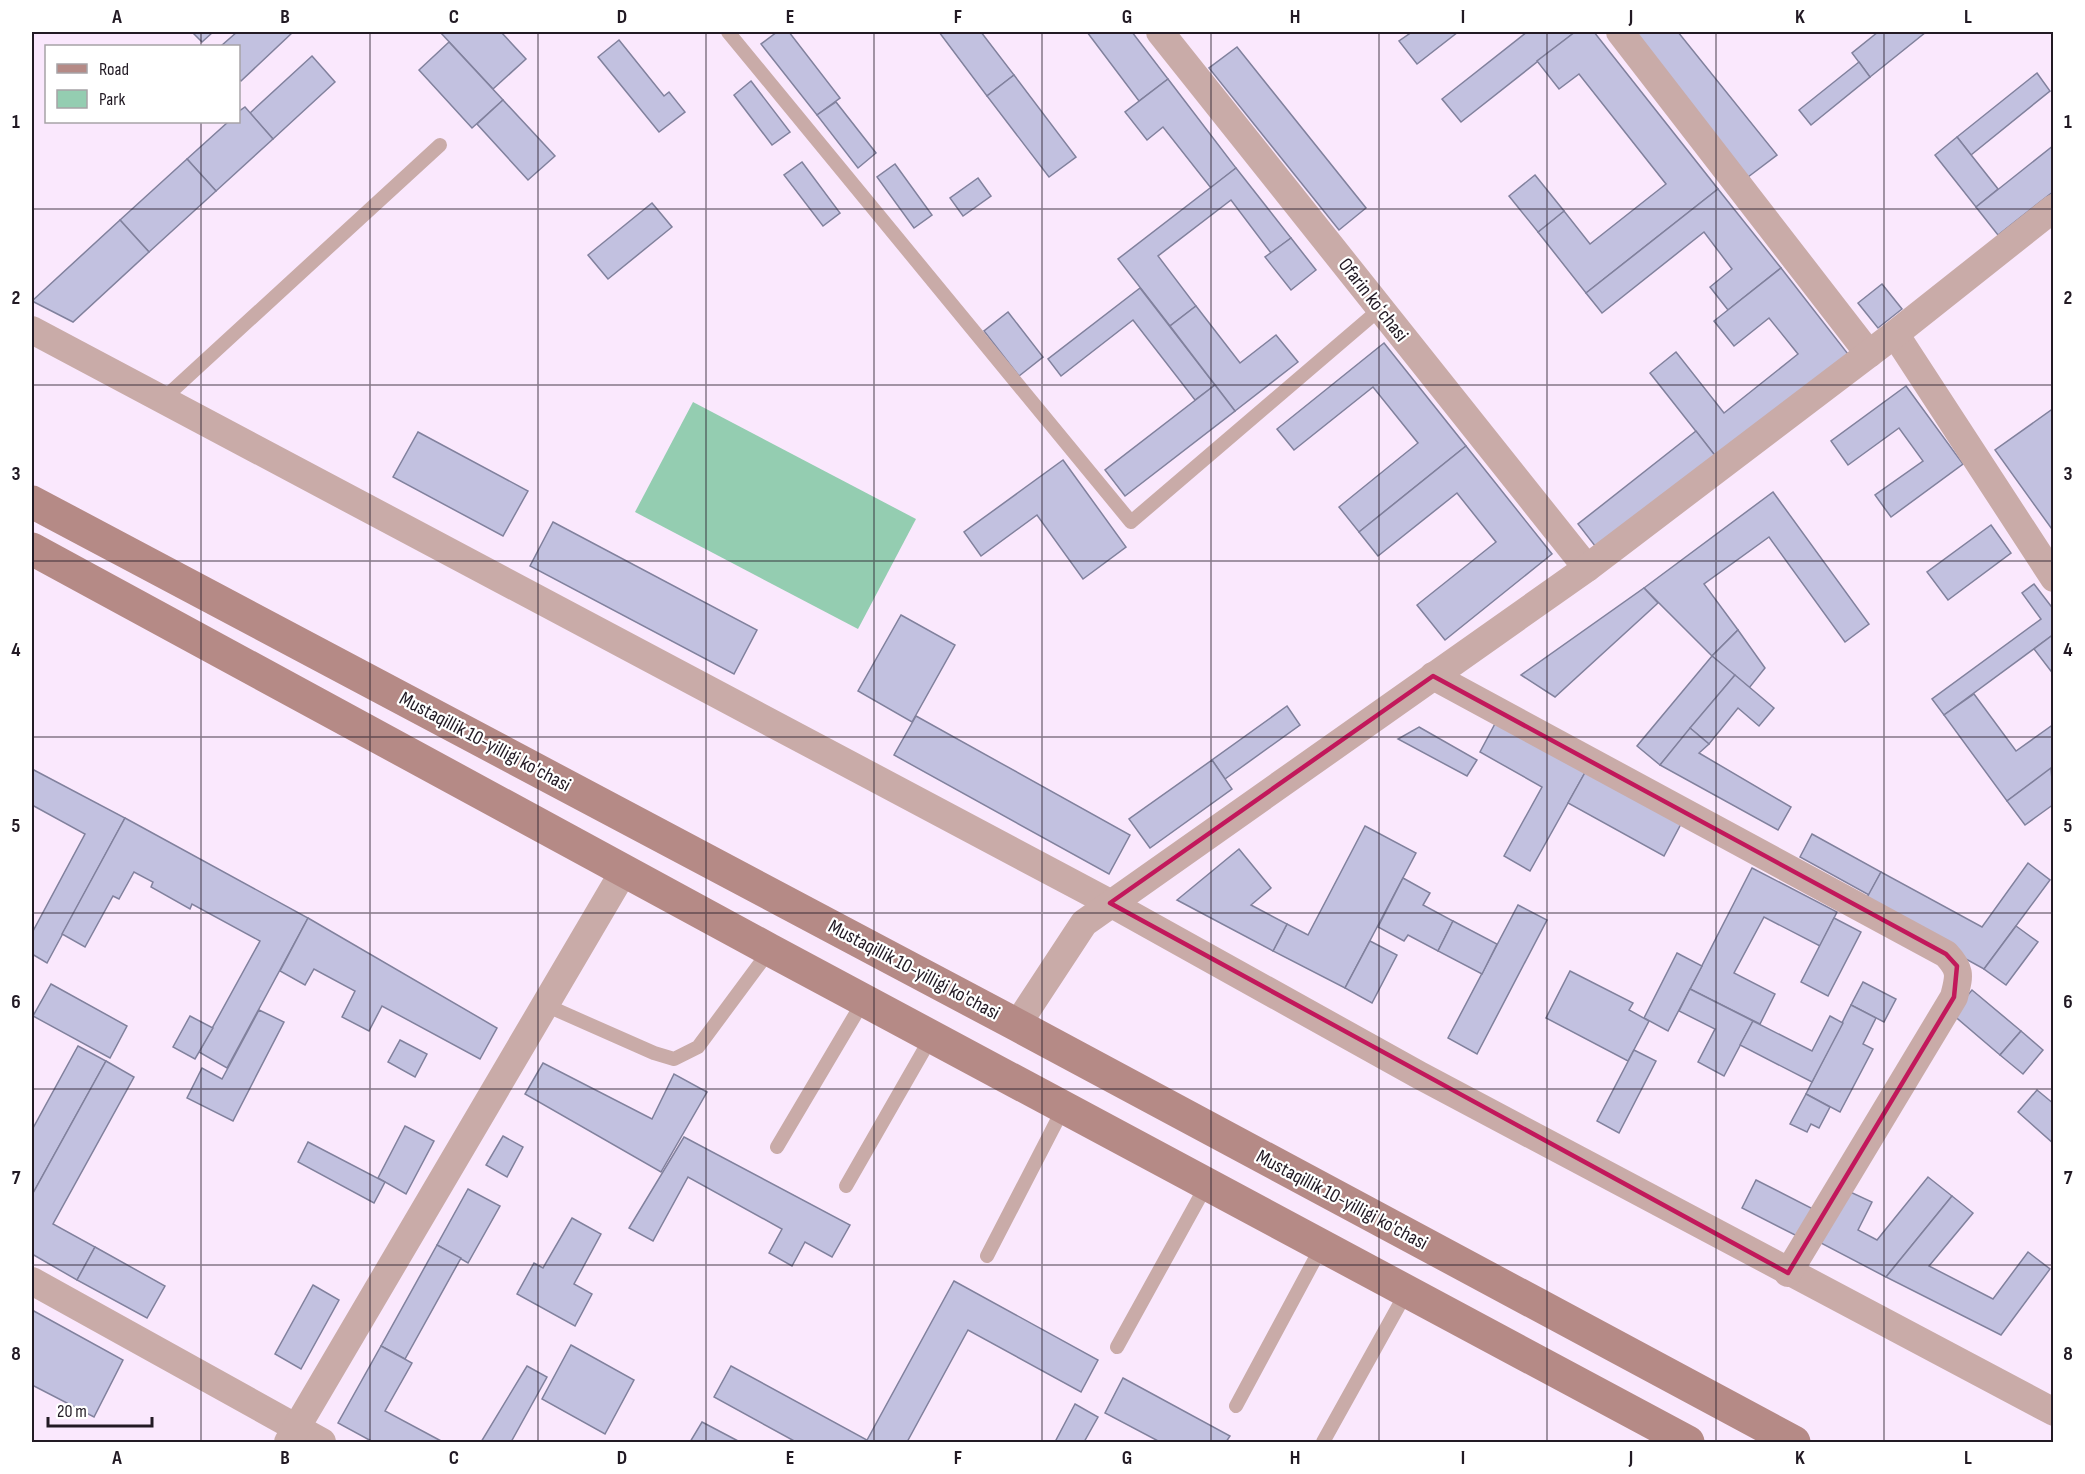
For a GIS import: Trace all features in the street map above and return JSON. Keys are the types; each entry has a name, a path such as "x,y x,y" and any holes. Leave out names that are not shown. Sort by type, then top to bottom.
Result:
{"main road":[{"name":"Mustaqillik 10-yilligi ko'chasi","path":"32,502 1017,1024 1794,1443"},
{"path":"32,549 625,869 770,950 1684,1442"}],"street":[{"name":"Ofarin koʻchasi","path":"1160,32 1587,568"},
{"path":"1620,32 1869,354"},
{"path":"1017,1024 1084,923 1587,568 1895,334 2054,208"},
{"path":"32,330 161,401 1110,903 1419,1075 1788,1273 2054,1412"},
{"path":"1895,334 2054,578"},
{"path":"1432,676 1946,954 1958,966 1959,978 1954,997 1788,1273"},
{"path":"292,1436 543,1004 625,869"},
{"path":"32,1281 292,1436 322,1443"}],"lane":[{"path":"728,32 1131,522 1380,309"},
{"path":"161,401 440,145"},
{"path":"543,1004 654,1053 674,1059 698,1047 770,950"},
{"path":"777,1147 864,1000"},
{"path":"846,1186 932,1036"},
{"path":"987,1256 1064,1107"},
{"path":"1117,1347 1207,1184"},
{"path":"1236,1406 1322,1246"},
{"path":"1323,1443 1407,1291"}],"highlighted area":[{"path":"1433,676 1946,954 1957,966 1954,997 1788,1273 1110,903"}],"green space":[{"path":"693,402 916,519 858,629 635,512"}],"building":[{"path":"192,32 213,32 202,42"},
{"path":"237,32 293,32 241,81 240,45 222,45"},
{"path":"440,32 501,32 526,59 493,89"},
{"path":"777,32 789,32 840,98 817,115 761,44"},
{"path":"939,32 981,32 1014,75 987,96"},
{"path":"1087,32 1132,32 1168,79 1139,101"},
{"path":"1412,32 1458,32 1417,64 1399,41"},
{"path":"1527,32 1575,32 1461,122 1442,99"},
{"path":"1575,32 1594,32 1718,189 1586,293 1538,232 1564,211 1590,244 1666,184 1579,74 1559,89 1537,61"},
{"path":"1632,32 1678,32 1777,155 1748,177"},
{"path":"1878,32 1926,32 1870,77 1852,53"},
{"path":"619,40 664,96 669,92 685,112 659,132 598,57"},
{"path":"449,42 503,100 472,128 419,70"},
{"path":"1237,47 1366,208 1339,230 1209,68"},
{"path":"312,56 335,82 273,139 250,113"},
{"path":"1859,62 1870,77 1811,125 1799,110"},
{"path":"2037,73 2050,91 1971,155 1957,137"},
{"path":"1014,75 1076,157 1049,177 987,96"},
{"path":"1168,79 1236,168 1211,188 1163,127 1147,140 1125,112"},
{"path":"751,81 790,132 772,145 734,95"},
{"path":"503,100 555,156 528,180 477,124"},
{"path":"836,102 876,153 858,168 817,115"},
{"path":"245,107 273,139 216,191 187,159 227,123 240,123 240,111"},
{"path":"1957,137 1998,189 1976,207 1935,155"},
{"path":"2054,145 2054,191 1998,235 1976,207"},
{"path":"187,159 216,191 149,252 120,220"},
{"path":"802,162 840,213 823,226 784,175"},
{"path":"895,164 932,215 914,228 877,177"},
{"path":"1236,168 1291,238 1271,253 1231,200 1158,256 1196,306 1170,326 1118,259"},
{"path":"1535,175 1564,211 1538,232 1509,196"},
{"path":"978,178 991,196 963,216 950,198"},
{"path":"1718,189 1781,268 1728,310 1710,287 1732,269 1704,232 1602,313 1586,293"},
{"path":"652,203 672,227 608,279 588,255"},
{"path":"120,220 149,252 73,322 32,301"},
{"path":"1291,238 1316,270 1291,290 1265,257"},
{"path":"1781,268 1848,354 1717,458 1650,373 1676,352 1724,413 1798,354 1769,318 1734,346 1714,321"},
{"path":"1882,284 1902,309 1878,328 1858,303"},
{"path":"1140,288 1215,385 1195,400 1133,320 1061,376 1048,359"},
{"path":"1196,306 1240,363 1276,335 1298,362 1235,411 1170,326"},
{"path":"1008,312 1043,357 1019,376 984,331"},
{"path":"1384,343 1466,446 1359,532 1339,507 1418,443 1373,387 1294,450 1277,429"},
{"path":"1215,385 1235,411 1125,496 1105,470"},
{"path":"1906,386 1963,464 1891,517 1875,495 1923,461 1899,428 1848,465 1831,441"},
{"path":"2054,408 2054,532 1995,450"},
{"path":"1696,431 1717,458 1599,551 1578,524"},
{"path":"418,432 528,491 503,536 393,477"},
{"path":"1466,446 1552,554 1445,640 1417,605 1496,542 1457,493 1378,556 1359,532"},
{"path":"1063,460 1126,547 1083,579 1037,515 981,556 964,532"},
{"path":"1773,492 1869,624 1845,642 1769,537 1704,584 1738,630 1712,656 1644,588"},
{"path":"553,522 757,630 734,674 530,566"},
{"path":"1991,525 2011,553 1948,600 1927,572"},
{"path":"2034,584 2054,610 2054,634 1944,715 1932,699 2041,619 2022,593"},
{"path":"1644,588 1658,603 1555,697 1521,675"},
{"path":"901,615 955,645 912,722 858,691"},
{"path":"1738,630 1765,668 1749,688 1712,656"},
{"path":"2054,634 2054,675 2034,649"},
{"path":"1712,656 1735,675 1660,765 1637,746"},
{"path":"1735,675 1774,708 1759,726 1738,708 1709,744 1690,728"},
{"path":"1974,694 2016,751 2054,724 2054,767 2007,801 1944,715"},
{"path":"1287,706 1300,725 1225,779 1212,760"},
{"path":"916,716 1130,835 1109,874 894,755"},
{"path":"1497,720 1587,769 1530,871 1504,856 1542,787 1480,752"},
{"path":"1419,727 1477,760 1467,776 1398,739"},
{"path":"1690,728 1709,744 1699,753 1791,807 1778,830 1660,765"},
{"path":"1212,760 1232,789 1150,848 1129,819"},
{"path":"2051,768 2054,804 2025,825 2007,801"},
{"path":"32,769 125,818 47,963 32,954 32,933 85,834 32,805"},
{"path":"1587,769 1682,822 1664,856 1568,803"},
{"path":"125,818 308,918 227,1068 199,1052 260,941 192,904 190,909 151,887 153,882 134,872 119,899 113,896 85,947 62,934"},
{"path":"1365,826 1416,853 1345,988 1273,951 1287,924 1308,935"},
{"path":"1812,834 1881,872 1869,895 1800,857"},
{"path":"1239,849 1271,888 1251,905 1287,924 1273,951 1177,900"},
{"path":"2028,863 2050,880 1984,969 1864,903 1881,872 1982,927"},
{"path":"1752,868 1837,912 1820,946 1764,917 1734,973 1775,994 1760,1024 1690,989"},
{"path":"1403,878 1430,893 1423,905 1453,921 1438,951 1408,935 1404,941 1378,927"},
{"path":"1518,905 1547,920 1477,1054 1448,1038"},
{"path":"308,918 497,1028 480,1059 382,1006 369,1031 342,1017 355,991 314,969 305,985 280,971"},
{"path":"1834,918 1861,932 1828,996 1801,982"},
{"path":"1453,921 1497,944 1482,974 1438,951"},
{"path":"2016,926 2038,942 2006,985 1984,969"},
{"path":"1370,941 1397,955 1372,1003 1345,988"},
{"path":"1677,953 1702,966 1668,1031 1644,1018"},
{"path":"1570,971 1633,1003 1629,1010 1649,1021 1628,1061 1546,1018"},
{"path":"1863,982 1896,999 1884,1022 1851,1005"},
{"path":"51,984 127,1026 110,1058 33,1016"},
{"path":"1690,989 1753,1021 1724,1076 1698,1062 1715,1029 1679,1011"},
{"path":"1972,990 2021,1031 2000,1055 1952,1014"},
{"path":"1851,1005 1876,1018 1863,1044 1873,1049 1840,1112 1806,1094"},
{"path":"259,1010 284,1022 233,1121 187,1098 202,1068 222,1079"},
{"path":"190,1016 213,1028 195,1059 173,1047"},
{"path":"1830,1016 1843,1023 1812,1082 1740,1045 1753,1021 1812,1051"},
{"path":"2021,1031 2043,1050 2023,1074 2000,1055"},
{"path":"400,1040 427,1054 415,1077 388,1062"},
{"path":"78,1046 106,1061 32,1195 32,1130"},
{"path":"1634,1050 1656,1061 1619,1133 1597,1121"},
{"path":"106,1061 134,1077 53,1224 95,1247 77,1280 32,1254 32,1195"},
{"path":"543,1063 652,1119 674,1074 707,1092 661,1172 525,1094"},
{"path":"2037,1090 2054,1104 2054,1144 2018,1112"},
{"path":"1806,1094 1830,1107 1819,1128 1811,1124 1807,1132 1790,1124"},
{"path":"405,1126 434,1141 406,1194 378,1178"},
{"path":"503,1136 523,1147 507,1177 486,1165"},
{"path":"684,1137 850,1225 832,1257 805,1242 792,1266 769,1253 782,1229 688,1177 653,1241 629,1228"},
{"path":"308,1142 385,1182 374,1203 298,1162"},
{"path":"1928,1177 1952,1196 1886,1277 1819,1242 1846,1190 1872,1202 1858,1230 1877,1240"},
{"path":"1756,1180 1815,1210 1801,1238 1742,1208"},
{"path":"468,1189 500,1206 468,1263 437,1245"},
{"path":"1952,1196 1973,1213 1929,1266 1993,1299 2028,1252 2050,1269 2001,1335 1886,1277"},
{"path":"572,1218 601,1234 574,1284 592,1294 575,1326 517,1294 534,1263 543,1268"},
{"path":"437,1245 461,1258 405,1359 381,1346"},
{"path":"95,1247 165,1286 147,1318 77,1280"},
{"path":"954,1281 1098,1360 1081,1392 968,1330 907,1442 866,1442"},
{"path":"313,1285 339,1300 301,1369 275,1354"},
{"path":"32,1310 123,1360 94,1417 32,1385"},
{"path":"571,1345 634,1380 605,1434 542,1399"},
{"path":"381,1346 412,1363 385,1411 443,1442 373,1442 338,1423"},
{"path":"527,1366 547,1377 511,1442 481,1442"},
{"path":"731,1366 867,1440 866,1442 796,1442 714,1397"},
{"path":"1123,1378 1230,1436 1226,1442 1160,1442 1105,1413"},
{"path":"1075,1404 1098,1417 1084,1442 1055,1442"},
{"path":"702,1422 740,1442 690,1442"}]}
